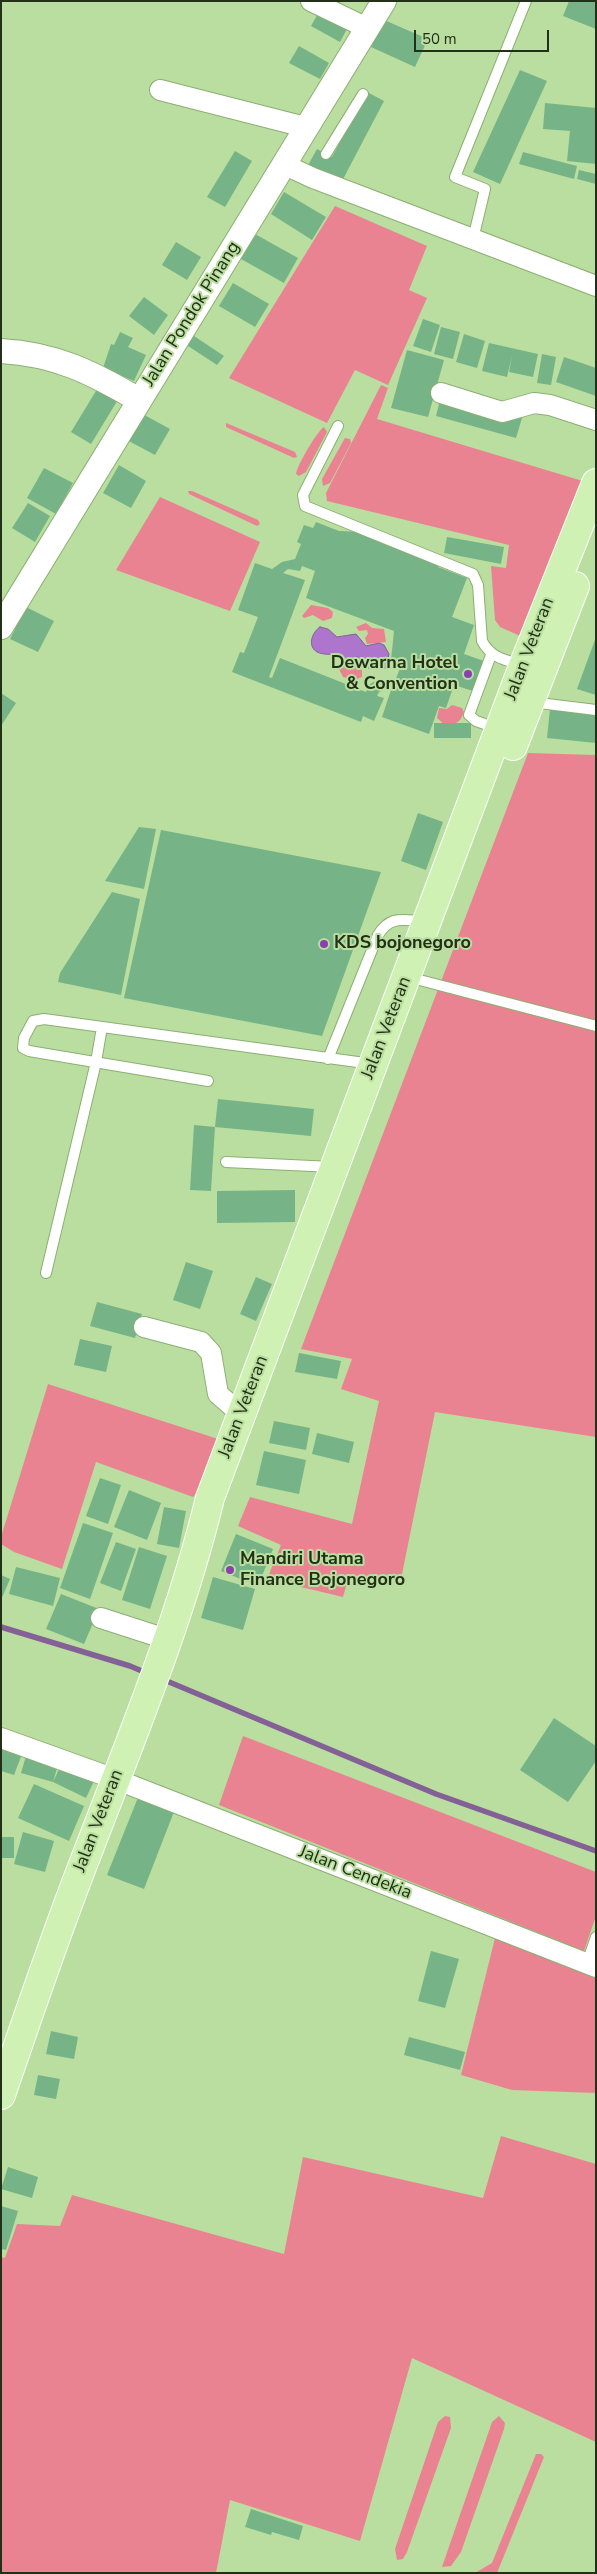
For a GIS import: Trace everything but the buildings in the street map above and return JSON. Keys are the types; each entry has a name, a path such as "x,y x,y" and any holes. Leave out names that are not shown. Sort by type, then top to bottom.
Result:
{"main road":[{"name":"Jalan Veteran","path":"1,2095 59,1925 165,1643 198,1548 210,1498 241,1414 373,1064 415,979 427,922 523,666 596,483"},
{"name":"Jalan Veteran","path":"198,1548 227,1505 415,979 530,702 596,531"}],"street":[{"path":"311,1 367,28"},
{"name":"Jalan Pondok Pinang","path":"1,627 384,1"},
{"path":"160,90 305,128"},
{"path":"285,165 596,286"},
{"path":"1,352 24,352 66,362 92,373 139,400"},
{"path":"441,393 502,412 534,403 550,405 596,420"},
{"path":"144,1327 201,1342 211,1353 218,1394 241,1414"},
{"path":"101,1618 165,1643"},
{"name":"Jalan Cendekia","path":"1,1738 115,1779 591,1965"}],"lane":[{"path":"473,239 484,189 455,177 526,1"},
{"path":"326,154 362,94"},
{"path":"338,426 304,495 305,506 473,574 478,585 482,641 491,655 523,666"},
{"path":"491,655 469,715 476,721 500,730"},
{"path":"530,702 596,710"},
{"path":"328,1059 378,935 385,924 392,920 427,922"},
{"path":"415,979 596,1026"},
{"path":"208,1081 29,1051 23,1048 24,1038 33,1021 44,1019 373,1064"},
{"path":"46,1273 96,1062 102,1027"},
{"path":"226,1162 334,1168"},
{"path":"591,1965 596,1937"}],"shaded area":[{"path":"335,206 427,246 409,290 427,298 388,385 355,370 327,423 229,378"},
{"path":"381,385 388,388 377,419 586,482 527,639 500,627 495,620 491,566 506,568 509,545 327,501 326,493"},
{"path":"226,423 295,452 297,457 294,458 226,427"},
{"path":"324,427 327,432 306,472 299,476 296,474 303,457"},
{"path":"345,438 350,439 351,443 330,483 323,486 322,479"},
{"path":"188,491 192,491 258,520 260,524 257,526 189,494"},
{"path":"160,497 260,542 230,611 116,570"},
{"path":"311,605 328,608 333,612 332,618 323,621 313,615 304,618 302,616"},
{"path":"366,623 372,628 384,629 386,642 367,644 365,638 368,634 367,630 359,631 356,627"},
{"path":"320,627 328,629 337,637 356,634 366,646 379,643 384,645 389,654 386,668 368,668 357,656 352,663 344,664 338,655 317,652 311,643 315,632"},
{"path":"355,662 362,670 362,677 354,680 343,677 339,669"},
{"path":"452,705 462,708 464,712 458,722 445,725 437,718 439,708 447,709"},
{"path":"528,753 596,755 596,1437 435,1412 401,1579 349,1576 343,1597 267,1579 281,1545 238,1526 250,1497 352,1524 379,1401 341,1389 352,1359 301,1349"},
{"path":"48,1384 218,1439 200,1489 193,1497 96,1462 62,1569 14,1552 1,1544 1,1537"},
{"path":"243,1736 596,1872 596,1916 584,1951 219,1805"},
{"path":"495,1938 596,1976 596,2093 512,2090 461,2075"},
{"path":"501,2136 596,2164 596,2442 412,2358 360,2541 230,2500 216,2573 1,2573 1,2257 5,2258 17,2224 60,2226 72,2195 284,2254 303,2157 483,2198"},
{"path":"445,2416 450,2417 451,2428 407,2552 403,2559 397,2560 395,2549 438,2422"},
{"path":"499,2416 505,2423 504,2429 461,2552 451,2566 442,2567 492,2422"},
{"path":"536,2454 541,2454 544,2457 497,2573 475,2573 492,2563"}],"waterway":[{"path":"1,1627 130,1666 149,1674"},
{"path":"162,1679 436,1794 596,1851"}],"place":[{"name":"Dewarna Hotel & Convention","path":"468,674"},
{"name":"KDS bojonegoro","path":"324,944"},
{"name":"Mandiri Utama Finance Bojonegoro","path":"230,1570"}]}
